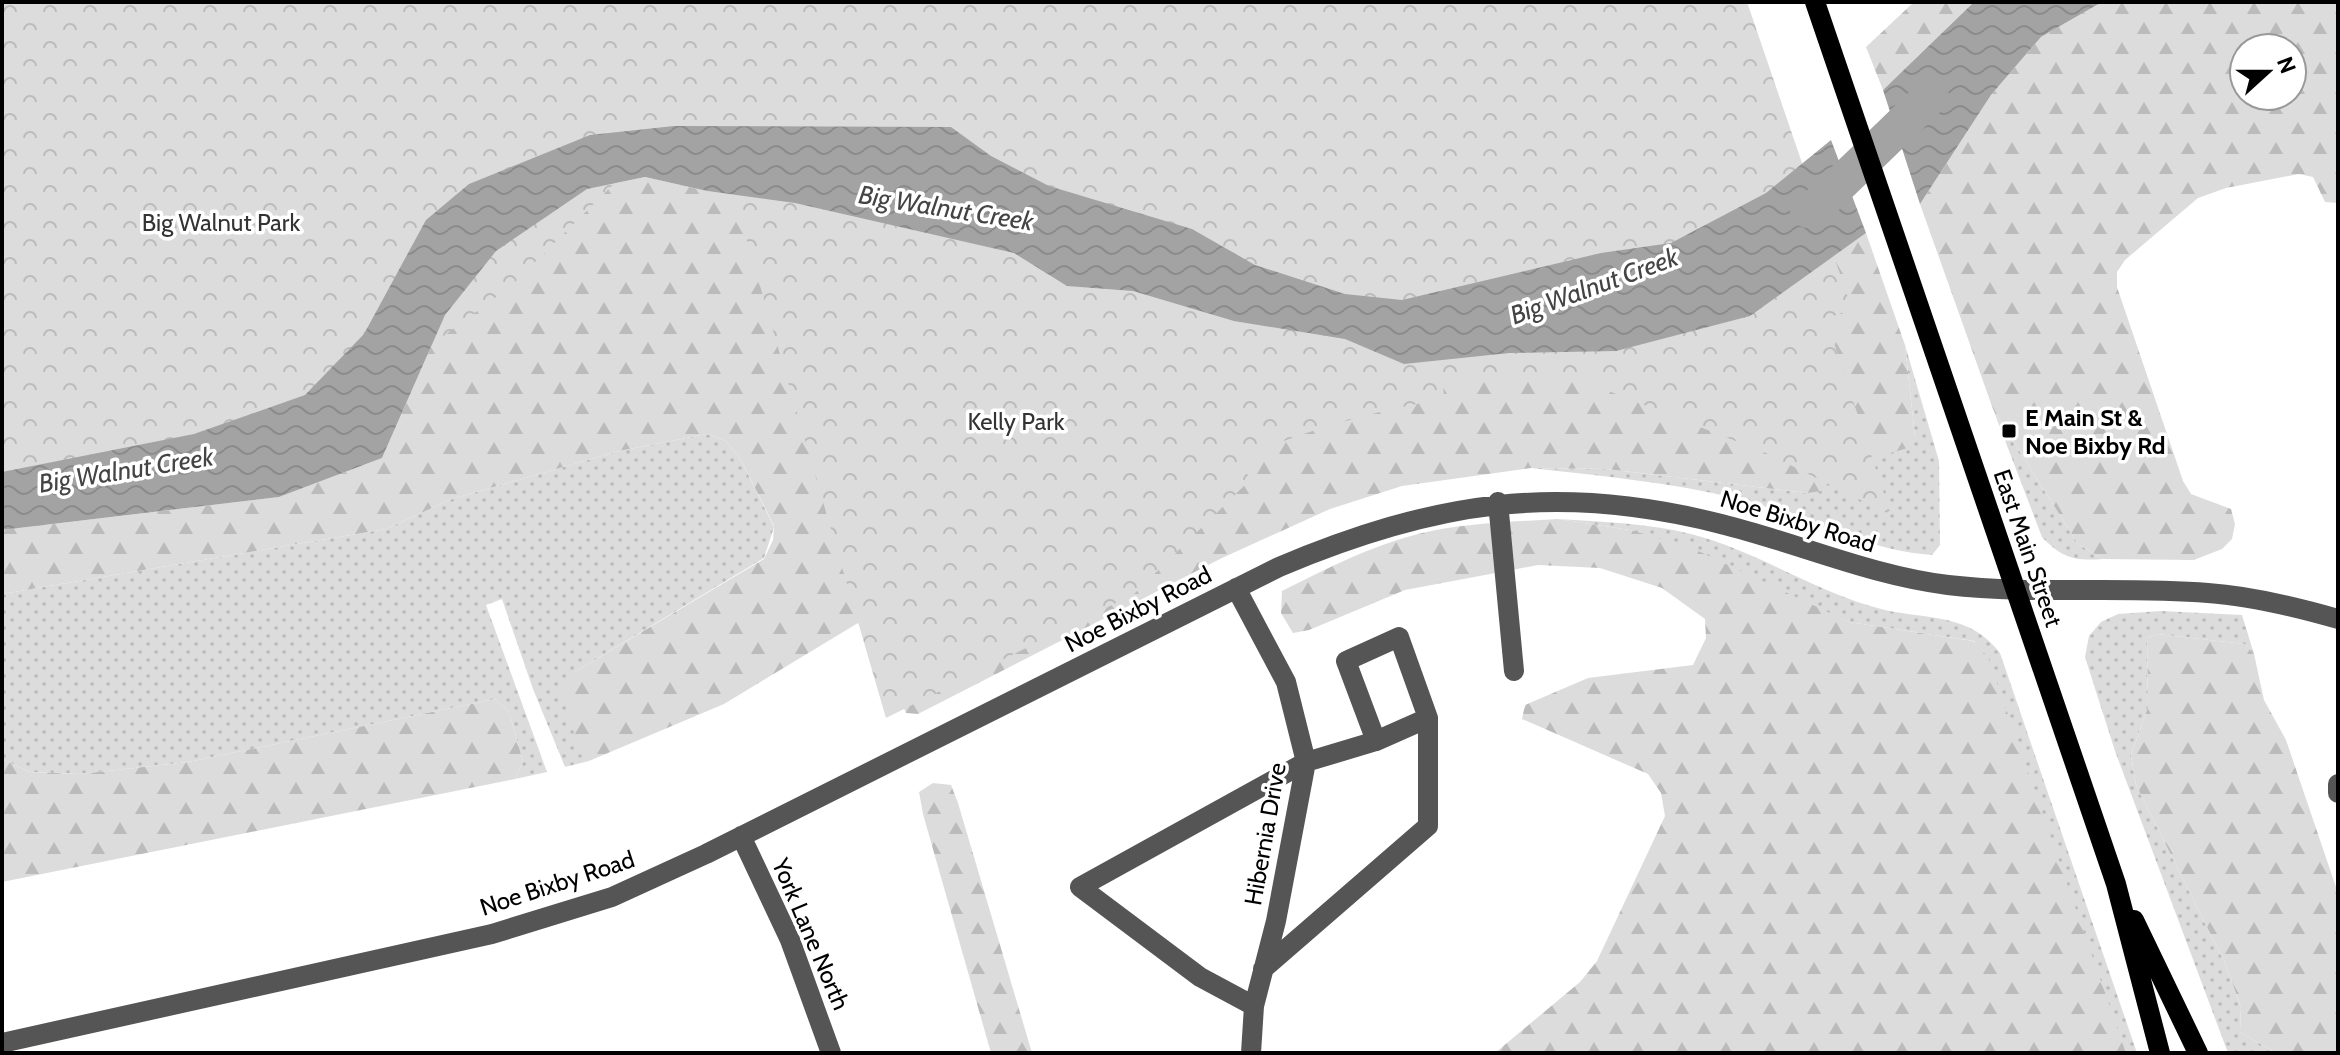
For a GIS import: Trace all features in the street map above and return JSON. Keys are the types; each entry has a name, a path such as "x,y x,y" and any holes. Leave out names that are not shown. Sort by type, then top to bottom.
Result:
{"main road":[{"name":"East Main Street","path":"1815,2 2116,884 2160,1053"},
{"name":"East Main Street","path":"2116,884 2198,1053"}],"street":[{"name":"Noe Bixby Road","path":"2,1043 507,929 612,897 741,836 1236,588 1325,547 1375,530 1498,502 1581,503 1667,512 1773,538 1894,577 1977,588 2208,593 2283,604 2338,619"},
{"path":"1498,502 1514,671"},
{"name":"Hibernia Drive","path":"1236,588 1286,682 1306,762 1276,921 1254,1006 1251,1053"},
{"path":"1263,969 1428,826 1428,718 1399,637 1346,661 1376,741"},
{"path":"1254,1006 1200,977 1080,887 1306,762 1376,741 1428,718"},
{"path":"2338,784 2335,785 2338,793"},
{"name":"York Lane North","path":"741,836 790,940 831,1053"}],"green space":[{"name":"Big Walnut Park","path":"2,2 1747,2 1852,309 1826,319 1891,515 1766,453 1606,390 1606,377 1546,374 1443,381 1444,399 1340,422 1240,458 1250,480 1134,594 886,718 728,176 633,165 511,286 348,407 2,489"},
{"path":"1914,2 1974,2 1883,90 1866,47"},
{"path":"2102,2 2338,2 2338,203 2325,202 2313,177 2299,174 2226,188 2198,198 2125,260 2117,272 2117,287 2183,481 2191,494 2231,509 2235,524 2232,539 2222,549 2194,560 2103,559 2078,544 1993,409 1920,204 1991,95 2041,37"},
{"name":"Kelly Park","path":"645,177 707,191 795,203 1750,316 1866,233 1905,345 1915,437 1911,447 1842,467 1821,491 1807,493 1606,469 1531,468 1402,486 1330,509 1222,558 918,714 906,713 869,628 858,623 724,704 589,761 581,755 562,692 573,673 764,559 773,540 774,526 741,460 726,441 707,434 619,451 452,499 386,529 2,594 2,530 279,497 382,458 445,315 587,189"},
{"path":"1905,345 1939,461 1940,545 1932,555 1882,546 1762,506 1712,493 1531,468 1606,469 1807,493 1842,467 1915,437"},
{"path":"1993,409 2078,544 2103,559 2069,557 2042,537"},
{"path":"707,434 726,441 741,460 774,527 764,558 573,673 581,754 589,761 565,767 533,689 502,599 486,605 547,772 515,779 523,761 509,712 495,699 188,762 80,774 30,772 2,759 2,594 386,529 452,499 619,451"},
{"path":"1558,519 1642,525 1716,541 1860,603 1962,624 1988,640 2000,653 2137,1053 2126,1053 1974,641 1849,622 1630,530"},
{"path":"1558,519 1630,530 1690,547 1849,622 1973,641 1988,657 2126,1053 1495,1053 1580,982 1597,961 1665,816 1661,793 1648,774 1522,719 1525,705 1588,678 1693,665 1706,638 1705,619 1662,588 1600,568 1538,565 1405,590 1309,630 1293,633 1281,613 1282,591 1365,552 1418,534 1470,525"},
{"path":"2161,611 2242,615 2254,654 2245,644 2157,634 2147,638 2148,707 2131,755 2136,785 2225,963 2241,1007 2240,1032 2276,1053 2228,1053 2115,751 2085,657 2089,636 2101,622 2118,614"},
{"path":"2157,634 2245,644 2254,654 2264,700 2286,740 2338,893 2338,1053 2276,1053 2240,1032 2241,1007 2225,963 2136,785 2131,755 2148,707 2147,638"},
{"path":"495,699 509,712 523,761 515,779 2,882 2,759 30,772 80,774 188,762"},
{"path":"933,783 951,785 958,803 1032,1053 991,1053 923,814 919,792"}],"water":[{"path":"1974,2 2102,2 2041,37 1991,95 1920,204 1883,90"},
{"path":"674,126 951,127 991,156 1049,186 1192,229 1255,265 1345,294 1402,300 1601,253 1671,243 1766,193 1831,140 1866,233 1750,316 1616,351 1509,353 1404,364 1345,339 1234,321 1133,291 1067,286 1014,253 795,203 707,191 645,177 587,189 496,251 445,315 382,458 279,497 2,530 2,472 194,434 305,395 364,334 426,220 469,184 590,135"}],"waterway":[{"name":"Big Walnut Creek","path":"1808,210 1817,206 1931,96"}],"place":[{"name":"E Main St & Noe Bixby Rd","path":"2009,431"}]}
